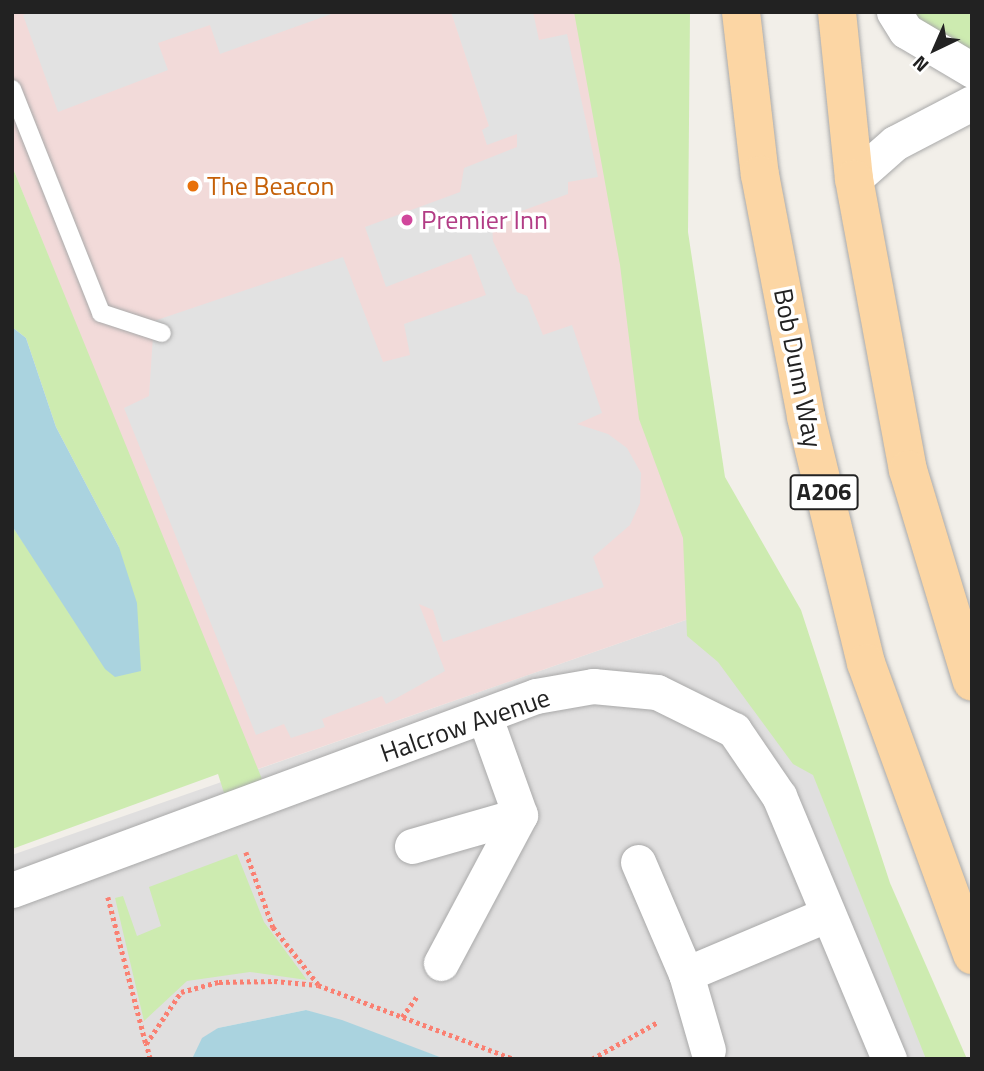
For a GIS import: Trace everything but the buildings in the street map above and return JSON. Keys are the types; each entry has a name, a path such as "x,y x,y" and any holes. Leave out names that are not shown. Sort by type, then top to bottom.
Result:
{"main road":[{"name":"Bob Dunn Way","path":"741,12 760,175 803,404 866,663 972,955"},
{"path":"836,12 854,180 908,470 972,682"}],"street":[{"path":"894,12 906,31 972,70"},
{"path":"854,180 905,137 972,103"},
{"name":"Halcrow Avenue","path":"12,890 536,696 593,686 657,692 734,730 779,796 889,1059"},
{"path":"441,964 520,815 484,715"},
{"path":"412,846 520,815"},
{"path":"638,862 686,974 708,1050"},
{"path":"686,974 828,914"}],"lane":[{"path":"12,89 101,313 162,333"}],"path":[{"path":"246,852 273,927 318,985"},
{"path":"107,893 150,1059"},
{"path":"146,1044 181,992 219,982 318,985 514,1059"},
{"path":"592,1059 696,1007"}],"shaded area":[{"path":"12,12 598,12 746,599 255,770 12,166"},
{"path":"32,12 337,12 220,54 210,25 158,43 168,70 58,112 23,15"},
{"path":"451,12 533,12 539,40 567,34 598,177 568,182 568,194 492,222 493,241 517,292 527,296 543,335 572,325 602,413 577,424 608,434 627,448 641,473 640,503 630,525 593,557 604,587 443,642 433,610 419,604 445,671 386,704 382,696 322,719 325,727 291,738 284,724 256,735 124,408 149,396 154,321 343,257 383,362 410,355 404,324 486,295 471,254 386,287 365,227 460,192 464,168 517,147 517,134 487,145 482,130 489,126"},
{"path":"746,599 940,1059 445,1059 306,1010 218,1028 192,1059 12,1059 12,855"}],"green space":[{"path":"574,12 690,12 688,232 725,477 801,610 890,883 967,1059 926,1059 813,775 793,764 718,662 687,636 683,538 639,419 620,265"},
{"path":"909,12 972,12 972,54"},
{"path":"12,166 262,779 226,799 218,774 12,849 12,526 36,561 119,547 56,427 26,338 12,327"},
{"path":"237,854 264,922 307,980 250,972 187,981 144,1021 115,898 123,896 137,936 161,926 149,887"}],"water":[{"path":"12,327 26,338 56,427 119,547 137,603 141,671 115,677 105,669 12,526"},
{"path":"306,1010 342,1020 445,1059 192,1059 202,1038 218,1028"}],"place":[{"name":"The Beacon","path":"193,186"},
{"name":"Premier Inn","path":"407,220"}]}
